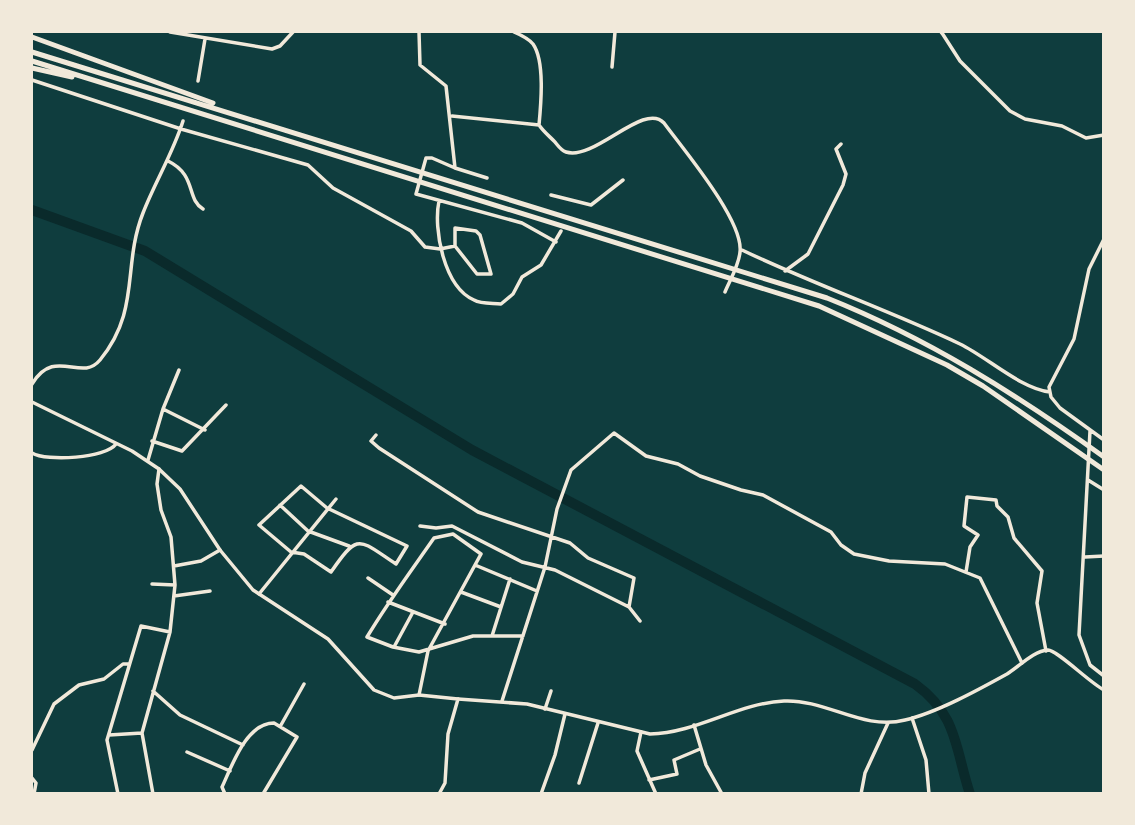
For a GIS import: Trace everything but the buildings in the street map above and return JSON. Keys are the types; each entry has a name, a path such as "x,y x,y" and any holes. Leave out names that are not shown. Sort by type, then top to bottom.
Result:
{"highway":[{"path":"32,37 199,97 233,112"},
{"path":"32,51 827,298 877,318 951,356 1104,457"},
{"path":"32,61 819,306 860,322 956,370 1104,470"},
{"path":"32,68 92,81"}],"street":[{"path":"170,32 272,49 280,46 293,32"},
{"path":"419,32 420,65 446,86 452,116 455,168"},
{"path":"514,32 532,42 538,53 542,97 540,125"},
{"path":"612,67 615,32"},
{"path":"942,32 960,61 1017,115 1062,126 1086,138 1104,135"},
{"path":"198,81 205,38"},
{"path":"32,80 181,129 308,165 333,188 411,230 425,247 440,249 455,246"},
{"path":"452,116 540,125 562,149 573,152 593,146 648,117 660,119 722,202 741,249 726,292"},
{"path":"32,384 41,369 49,366 89,367 101,359 127,314 137,236 144,212 169,161 184,121"},
{"path":"785,271 808,254 843,185 846,174 836,149 841,144"},
{"path":"487,178 432,158 424,161 415,190 419,196 522,223 556,242"},
{"path":"169,161 185,172 197,204 203,209"},
{"path":"551,195 591,205 624,180"},
{"path":"439,201 436,221 440,249 464,293 475,301 501,304 513,294 522,277 541,265 561,231"},
{"path":"455,228 476,231 491,274 477,275 455,246 455,228"},
{"path":"1050,392 1053,376 1074,339 1089,269 1104,239"},
{"path":"741,249 785,271 901,316 973,351 1032,387 1050,392 1060,408 1104,440"},
{"path":"148,460 163,409 179,370"},
{"path":"32,402 148,460 180,489 220,550 247,583 259,594 328,639 374,690 394,698 419,695 502,701 640,732 659,733 694,725 755,705 786,701 805,702 865,720 888,723 925,713 1045,651 1057,652 1082,677 1104,690"},
{"path":"152,441 182,451 205,430 226,405"},
{"path":"163,409 205,430"},
{"path":"1090,431 1079,635 1090,665 1104,676"},
{"path":"502,701 545,567 565,485 575,466 614,433 646,456 678,464 700,477 763,495 831,532 841,545 854,555 889,561 945,564 980,578 1022,663"},
{"path":"376,435 371,441 396,461 478,512 570,543 588,558 634,578 629,607"},
{"path":"32,453 43,458 57,459 104,452 116,444"},
{"path":"153,793 142,733 170,632 175,585 170,531 161,510 157,484 159,469"},
{"path":"1088,480 1104,490"},
{"path":"301,486 327,508 407,546 396,564 365,544 357,542 349,547 331,572 304,554 290,552 259,525 280,505 301,486"},
{"path":"966,572 970,547 978,535 964,526 967,497 996,500 1008,517 1014,538 1042,571 1037,603 1045,651"},
{"path":"259,594 307,531 336,499"},
{"path":"280,505 307,531 349,547"},
{"path":"420,526 452,526 522,562 545,567 629,607 640,621"},
{"path":"419,695 428,651 481,554 453,534 434,538 393,594 368,637 393,647 428,651 457,640 523,636"},
{"path":"174,566 201,561 220,550"},
{"path":"1084,557 1104,556"},
{"path":"475,565 537,591"},
{"path":"368,578 393,594"},
{"path":"492,636 510,579"},
{"path":"152,584 175,585"},
{"path":"174,596 210,591"},
{"path":"461,592 501,607"},
{"path":"388,602 444,624"},
{"path":"393,647 413,612"},
{"path":"118,793 107,740 141,626 170,632"},
{"path":"32,750 54,704 79,685 104,679 123,664 129,664"},
{"path":"281,725 303,684"},
{"path":"153,691 180,715 243,745"},
{"path":"545,709 551,691"},
{"path":"439,793 445,783 447,734 458,699"},
{"path":"541,793 565,714"},
{"path":"912,718 926,760 929,793"},
{"path":"579,783 598,723"},
{"path":"861,793 865,773 888,723"},
{"path":"225,793 222,787 243,745 264,724 281,725 297,737 263,793"},
{"path":"694,725 699,749 722,793"},
{"path":"640,732 636,751 656,793"},
{"path":"108,735 142,733"},
{"path":"649,780 677,774 674,761 699,749"},
{"path":"187,752 230,771"},
{"path":"32,778 36,783 34,793"}],"waterway":[{"path":"32,210 145,251 472,450 915,684 940,708 947,721 970,794"}]}
